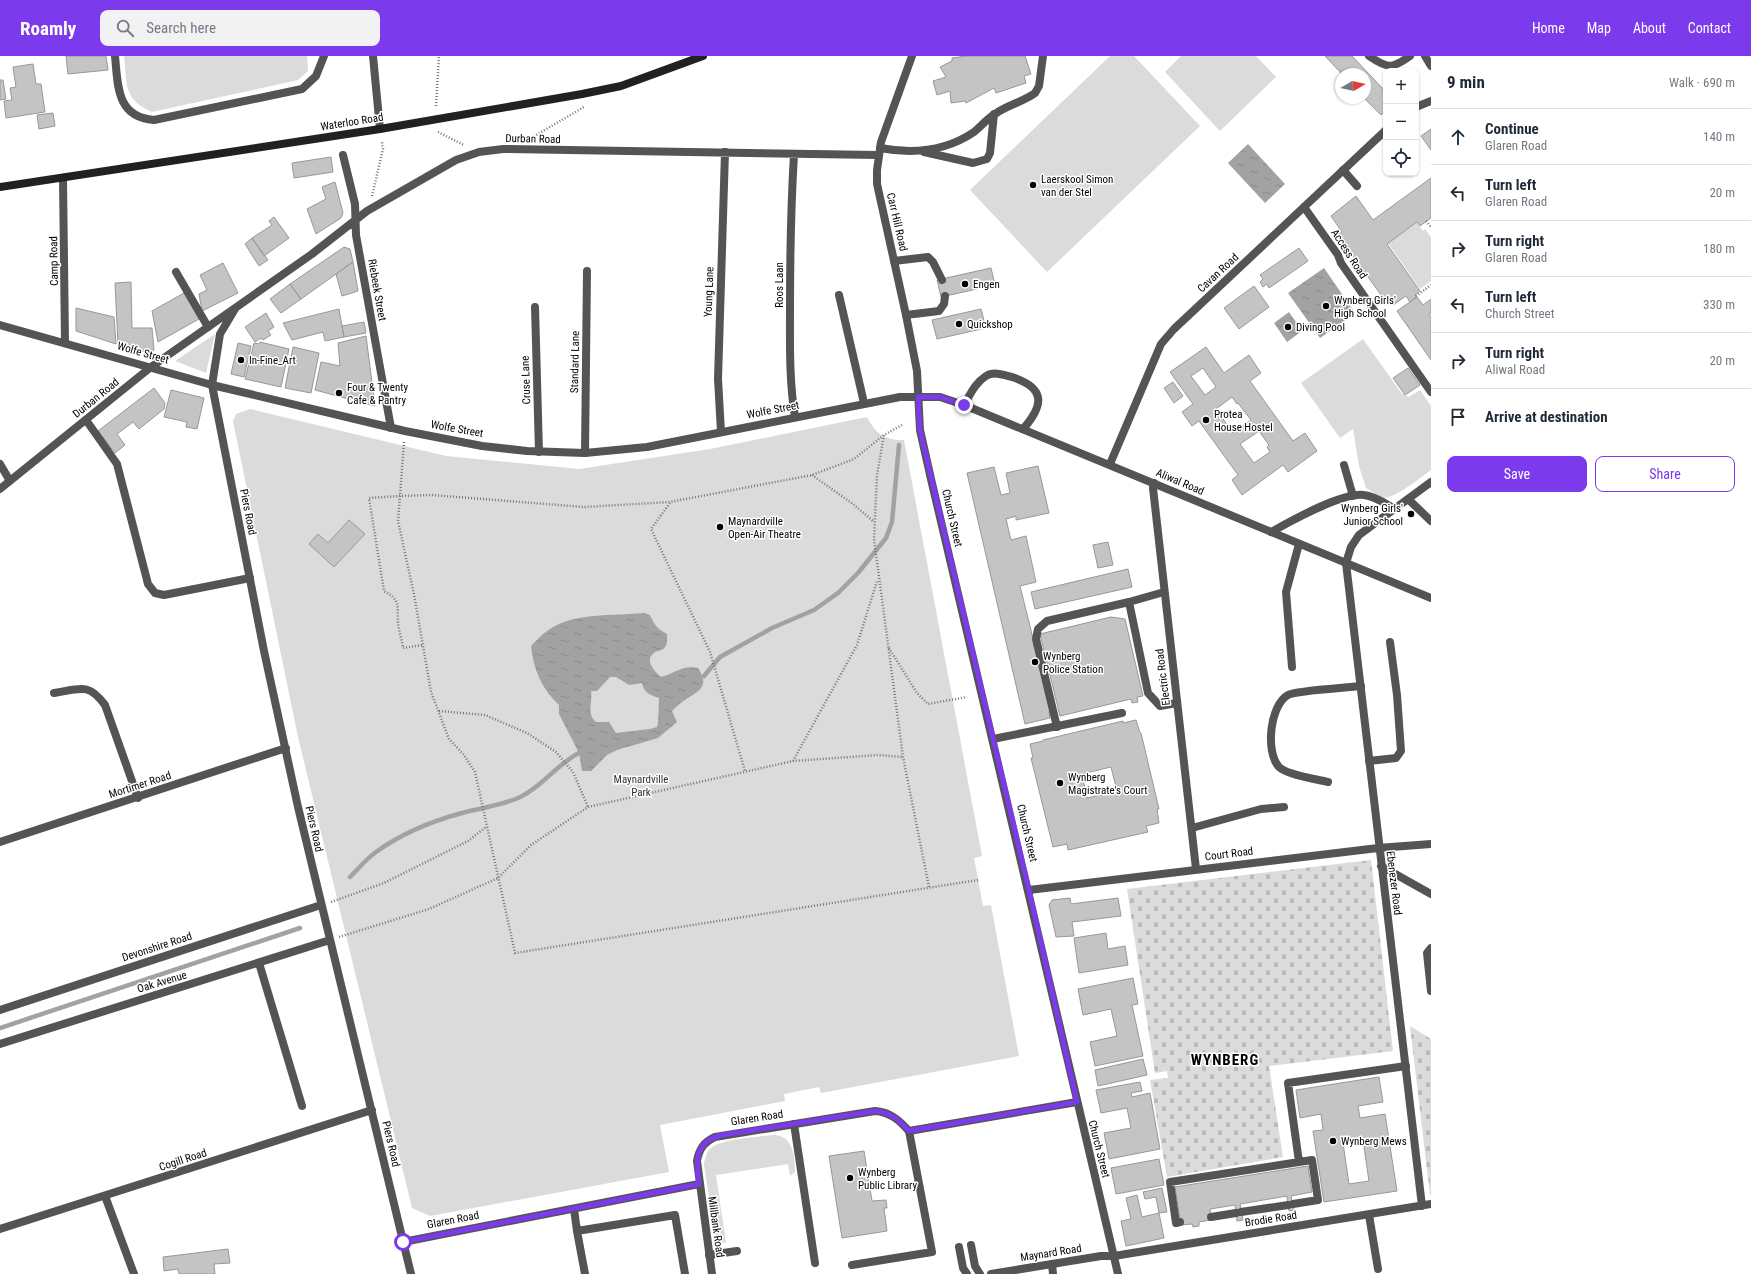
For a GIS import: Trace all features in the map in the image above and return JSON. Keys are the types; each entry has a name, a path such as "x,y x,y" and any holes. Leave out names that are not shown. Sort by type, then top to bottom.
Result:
{"main road":[{"name":"Waterloo Road","path":"0,188 380,129 621,86 703,56"}],"street":[{"path":"115,56 120,96 123,104 134,115 154,120 302,89 316,76 324,56"},
{"path":"373,56 380,129"},
{"name":"Carr Hill Road","path":"912,56 879,152 877,184 917,371 918,397"},
{"path":"919,151 933,149 960,140 994,114 1035,92 1039,86 1043,56"},
{"path":"1369,56 1381,64 1388,66 1398,64 1410,56"},
{"path":"1425,56 1431,66"},
{"path":"1419,106 1431,101"},
{"path":"919,151 973,163 982,162 987,159 990,153 994,114"},
{"name":"Cavan Road","path":"1110,464 1161,344 1383,133"},
{"name":"Durban Road","path":"0,489 151,367 235,309 367,212 456,160 479,152 503,149 794,154 919,151"},
{"name":"Young Lane","path":"721,432 718,379 725,152"},
{"name":"Roos Laan","path":"794,154 790,218 790,390 795,417"},
{"name":"Riebeek Street","path":"343,155 355,204 354,221 391,428"},
{"path":"1343,170 1357,186"},
{"name":"Camp Road","path":"63,179 66,342"},
{"name":"Access Road","path":"1304,207 1431,392"},
{"path":"894,261 928,257 933,262 942,280"},
{"name":"Standard Lane","path":"585,453 587,271"},
{"path":"176,272 208,327 216,326 220,334"},
{"path":"839,295 864,403"},
{"path":"906,315 939,311 944,304 945,296"},
{"name":"Cruse Lane","path":"535,307 539,452"},
{"name":"Durban Road","path":"212,385 220,334 235,309"},
{"name":"Wolfe Street","path":"0,325 66,342 212,385 391,428 482,446 539,452 585,453 647,447 864,403 900,397 918,397"},
{"path":"964,405 975,385 987,375 1002,374 1019,379 1030,385 1038,394 1038,405 1035,413 1023,429"},
{"name":"Piers Road","path":"212,385 250,578 321,905 411,1274"},
{"name":"Aliwal Road","path":"918,397 940,397 964,405 1110,464 1431,598"},
{"name":"Church Street","path":"918,397 920,430 1118,1274"},
{"path":"86,420 117,464 148,584 155,593 164,595 250,578"},
{"path":"0,464 10,481"},
{"path":"1344,465 1353,496"},
{"path":"1346,563 1351,547 1359,535 1431,482"},
{"name":"Electric Road","path":"1154,483 1153,488 1164,592 1196,869"},
{"path":"1271,532 1301,516 1353,496 1368,496 1395,509"},
{"path":"1408,499 1431,521"},
{"path":"1292,667 1286,592 1299,544"},
{"name":"Ebenezer Road","path":"1346,563 1378,848 1404,1049 1422,1206"},
{"path":"1057,727 1036,639 1038,629 1047,621 1130,602 1164,592"},
{"path":"1130,602 1148,693 1160,706 1177,703"},
{"path":"1369,761 1396,758 1401,751 1397,695 1390,642"},
{"path":"1328,782 1290,772 1280,768 1276,763 1271,738 1278,704 1290,694 1361,686"},
{"path":"54,693 84,688 92,690 97,694 105,705 138,798"},
{"path":"993,739 1122,713"},
{"name":"Mortimer Road","path":"0,842 138,798 286,748"},
{"path":"1192,828 1260,809 1284,807"},
{"name":"Court Road","path":"1029,890 1378,848 1431,844"},
{"path":"1381,866 1431,894"},
{"name":"Devonshire Road","path":"0,1010 321,905"},
{"name":"Oak Avenue","path":"0,1044 330,940"},
{"path":"1431,948 1427,953 1431,991"},
{"path":"259,963 302,1106"},
{"path":"1299,1162 1288,1083 1406,1066"},
{"path":"852,1265 932,1252 909,1131 1077,1102"},
{"name":"Cogill Road","path":"0,1229 372,1110"},
{"name":"Glaren Road","path":"403,1242 699,1184 698,1155 703,1144 708,1140 722,1135 875,1111 888,1114 898,1119 909,1131"},
{"path":"794,1124 815,1263"},
{"path":"1180,1222 1176,1223 1170,1182 1312,1160 1318,1200 1211,1217"},
{"name":"Millbank Road","path":"699,1184 712,1274"},
{"path":"105,1196 134,1274"},
{"name":"Brodie Road","path":"1114,1256 1431,1204"},
{"path":"574,1209 584,1274"},
{"path":"577,1231 675,1215 685,1274"},
{"path":"1369,1215 1378,1269"},
{"path":"971,1245 976,1266 980,1274"},
{"path":"959,1247 963,1268 967,1274"},
{"path":"709,1255 737,1251"},
{"name":"Maynard Road","path":"991,1274 1101,1256 1114,1256"},
{"path":"1052,1264 1053,1274"}],"path":[{"path":"436,106 439,56"},
{"path":"527,140 584,107"},
{"path":"438,132 466,147"},
{"path":"371,198 383,149 382,142"},
{"path":"1426,221 1431,228"},
{"path":"1416,296 1431,286"},
{"path":"422,645 403,648 398,622 397,603 393,595 384,590 369,498 432,494 584,507 670,502 812,475 854,459 884,435 902,424"},
{"path":"884,435 877,475 874,539 887,646 903,757 929,887"},
{"path":"404,442 398,521 414,594 431,692 449,739 464,754 475,772 482,811 515,953 978,880"},
{"path":"812,475 853,504 874,522"},
{"path":"670,502 652,528 710,652 745,771"},
{"path":"793,761 858,645 878,578"},
{"path":"887,646 917,693 928,704 967,697"},
{"path":"439,711 485,715 528,733 556,752 573,772 588,807"},
{"path":"339,937 429,909 498,878 530,845 588,807 793,761 878,755 903,757"},
{"path":"331,902 384,883 468,841 486,827"}],"green space":[{"path":"124,56 307,56 308,71 298,80 152,112 136,102 128,90"},
{"path":"1110,56 1134,56 1200,126 1047,272 970,190"},
{"path":"1181,56 1256,56 1276,77 1220,131 1165,72"},
{"path":"1417,223 1423,231 1425,229 1431,237 1431,281 1420,289 1388,243"},
{"path":"215,334 206,373 175,361"},
{"path":"1363,339 1402,394 1409,397 1420,390 1431,406 1431,470 1398,493 1384,498 1379,497 1366,488 1359,466 1353,429 1340,438 1301,383"},
{"name":"Maynardville Park","path":"250,409 446,456 579,469 710,449 867,417 873,427 881,435 891,439 904,440 982,856 974,858 983,906 991,905 1019,1056 821,1093 819,1087 784,1094 785,1101 660,1125 669,1172 430,1216 412,1208 298,737 233,421 236,414"},
{"path":"1371,860 1393,1051 1269,1066 1283,1157 1167,1177 1150,1080 1168,1078 1167,1071 1155,1073 1127,889"},
{"path":"1410,1026 1431,1039 1431,1195 1430,1195"},
{"path":"773,1135 780,1136 789,1142 793,1153 795,1172 790,1176 788,1164 716,1175 726,1243 716,1241 704,1165 707,1153 711,1148 723,1142"}],"water":[{"path":"1248,144 1285,184 1265,203 1228,163"},
{"path":"1324,268 1355,313 1320,338 1288,293"},
{"name":"Diving Pool","path":"1289,312 1302,331 1287,342 1274,323"},
{"path":"644,613 650,615 656,626 667,634 667,642 664,648 651,656 650,662 653,669 661,677 683,668 698,668 702,675 703,685 672,711 677,722 658,738 617,750 607,755 591,771 582,771 579,753 559,714 559,705 548,693 539,678 531,646 547,631 568,621 594,616","holes":["610,677 616,677 629,685 642,683 644,689 648,693 659,698 657,727 616,733 609,722 596,722 593,719 591,715 591,691 597,691"]}],"building":[{"path":"66,56 106,56 108,70 68,74"},
{"path":"966,56 1025,56 1031,74 1024,76 1026,83 996,93 994,88 966,103 965,101 951,103 950,91 937,95 933,81 946,77 940,67 952,61 952,58"},
{"path":"1325,56 1352,56 1363,68 1336,68"},
{"path":"33,64 36,84 41,84 45,112 6,118 4,101 12,100 10,88 16,87 13,67"},
{"path":"1371,76 1383,89 1383,113 1381,115 1370,104"},
{"path":"0,80 3,80 6,99 0,100"},
{"path":"53,113 55,126 39,129 37,115"},
{"path":"1431,129 1431,150 1421,136"},
{"path":"331,157 333,172 294,178 292,163"},
{"path":"1431,178 1431,218 1420,226 1417,222 1387,244 1420,291 1410,302 1406,296 1393,305 1390,301 1386,302 1338,235 1342,232 1331,216 1356,196 1373,220"},
{"path":"335,182 343,213 341,218 316,234 307,209 326,199 322,187"},
{"path":"274,217 289,238 264,256 252,238 272,225 269,221"},
{"path":"252,238 268,260 259,266 245,244"},
{"path":"344,247 350,249 353,262 301,299 290,284"},
{"path":"1299,248 1308,261 1269,288 1267,284 1263,287 1260,282 1263,279 1260,275"},
{"path":"353,262 358,291 342,296 336,274"},
{"path":"223,263 238,293 202,311 199,294 207,290 200,275"},
{"path":"991,268 995,285 941,297 937,280"},
{"path":"131,282 132,328 152,328 154,350 149,353 118,345 115,283"},
{"path":"290,284 301,299 281,313 270,299"},
{"path":"1254,286 1269,307 1239,329 1224,308"},
{"path":"184,293 199,319 158,342 152,311"},
{"path":"1417,297 1423,305 1431,299 1431,313 1429,314 1431,317 1431,360 1397,311"},
{"path":"76,308 114,317 116,344 76,331"},
{"path":"339,309 344,337 325,341 323,332 292,340 283,323"},
{"name":"Quickshop","path":"981,309 986,328 937,339 932,320"},
{"path":"266,313 274,327 268,331 271,335 263,340 261,338 255,342 245,327"},
{"path":"364,322 366,333 344,337 342,326"},
{"path":"366,336 375,406 315,390 321,362 340,366 338,343"},
{"path":"260,342 289,349 281,387 245,379 254,343 259,344"},
{"name":"In-Fine_Art","path":"238,343 251,346 244,377 231,374"},
{"path":"293,347 319,353 311,393 285,388"},
{"name":"Protea House Hostel","path":"1206,347 1224,373 1249,355 1261,373 1250,381 1293,441 1305,433 1317,451 1288,472 1283,465 1242,495 1232,480 1238,475 1199,421 1192,426 1182,412 1193,404 1170,372","holes":["1203,368 1216,387 1205,395 1191,376","1232,397 1251,420 1233,433 1216,409","1259,431 1269,445 1267,447 1270,452 1254,463 1240,444"]},
{"path":"1408,368 1420,385 1405,395 1393,378"},
{"path":"1173,382 1183,396 1174,403 1164,388"},
{"path":"154,388 165,403 164,409 139,429 133,422 117,434 125,445 115,453 98,431"},
{"path":"171,390 204,398 197,429 186,427 187,422 164,417"},
{"path":"1038,466 1049,513 1016,520 1016,516 1006,519 1011,540 1026,536 1036,582 1020,586 1051,711 1049,712 1050,718 1025,724 967,473 994,467 1001,495 1010,493 1006,473"},
{"path":"349,520 365,534 334,567 309,544 318,534 328,543"},
{"path":"1108,542 1113,565 1098,568 1093,545"},
{"path":"1128,569 1132,587 1035,609 1031,592"},
{"path":"1111,617 1125,619 1143,696 1137,697 1138,702 1132,703 1131,699 1060,716 1040,634"},
{"name":"Wynberg Magistrate's Court","path":"1136,720 1141,733 1159,809 1157,809 1159,823 1146,826 1148,832 1068,850 1067,844 1053,847 1031,758 1033,758 1030,744 1123,721 1123,723","holes":["1111,767 1117,791 1087,798 1082,774"]},
{"path":"1070,898 1071,904 1118,898 1121,916 1072,922 1074,936 1056,937 1049,905 1052,900"},
{"path":"1106,933 1108,949 1125,946 1128,965 1079,973 1074,938"},
{"path":"1133,978 1138,1004 1132,1005 1143,1056 1095,1066 1090,1042 1117,1036 1111,1009 1083,1015 1078,989"},
{"path":"1143,1059 1147,1075 1098,1086 1095,1070"},
{"name":"Wynberg Mews","path":"1379,1077 1383,1102 1358,1106 1360,1118 1385,1114 1397,1191 1324,1202 1313,1131 1323,1130 1321,1114 1300,1118 1296,1090","holes":["1363,1140 1369,1181 1349,1184 1343,1143"]},
{"path":"1140,1082 1142,1091 1131,1093 1132,1097 1150,1093 1160,1149 1109,1159 1104,1133 1131,1128 1127,1108 1101,1113 1096,1090"},
{"name":"Wynberg Public Library","path":"864,1151 872,1201 886,1200 887,1208 884,1208 887,1231 842,1238 829,1156"},
{"path":"1159,1159 1164,1185 1116,1194 1111,1168"},
{"path":"1308,1166 1312,1192 1291,1196 1294,1210 1289,1211 1287,1196 1240,1204 1243,1220 1237,1221 1235,1205 1210,1209 1211,1220 1199,1222 1199,1226 1193,1227 1192,1224 1181,1225 1175,1187"},
{"path":"1162,1188 1167,1212 1159,1213 1156,1197 1145,1199 1143,1192"},
{"path":"1137,1195 1142,1217 1159,1213 1164,1238 1126,1246 1121,1221 1131,1219 1126,1198"},
{"path":"228,1249 230,1263 214,1264 215,1274 179,1274 178,1269 164,1271 163,1257"}],"waterway":[{"path":"704,676 720,657 772,628 814,610 838,593 858,573 886,538 892,522 899,445"},
{"path":"350,877 372,855 396,839 439,820 518,798 526,794 563,763 579,753"},
{"path":"0,1028 300,928"}],"place":[{"name":"Laerskool Simon van der Stel","path":"1033,185"},
{"name":"Engen","path":"965,284"},
{"name":"Wynberg Girls' High School","path":"1326,306"},
{"name":"Quickshop","path":"959,324"},
{"name":"Diving Pool","path":"1288,327"},
{"name":"In-Fine_Art","path":"241,360"},
{"name":"Four & Twenty Cafe & Pantry","path":"339,393"},
{"name":"Protea House Hostel","path":"1206,420"},
{"name":"Wynberg Girls' Junior School","path":"1411,514"},
{"name":"Maynardville Open-Air Theatre","path":"720,527"},
{"name":"Wynberg Police Station","path":"1035,662"},
{"name":"Wynberg Magistrate's Court","path":"1060,783"},
{"name":"Wynberg Mews","path":"1333,1141"},
{"name":"Wynberg Public Library","path":"850,1178"}],"district":[{"name":"WYNBERG","path":"1225,1060"}],"route":[{"path":"403,1242 699,1184 697,1161 700,1150 703,1144 708,1140 722,1135 875,1111 888,1114 898,1119 909,1131 1077,1102 1029,890 920,430 918,397 940,397 964,405"}]}
